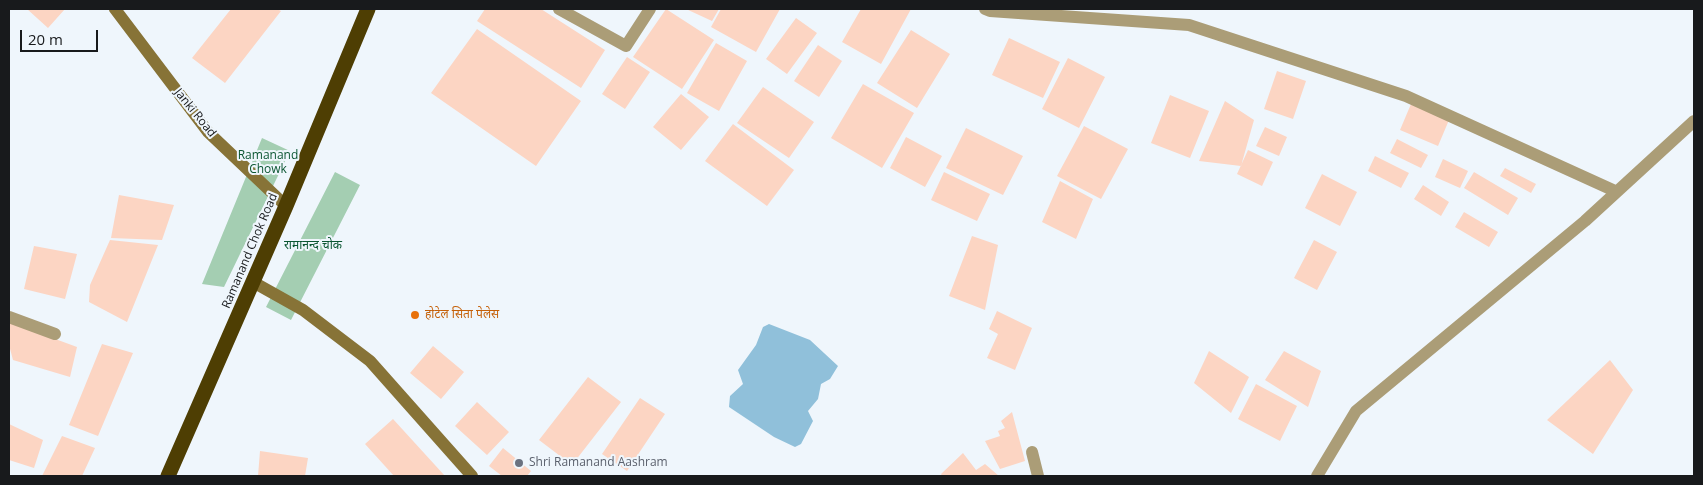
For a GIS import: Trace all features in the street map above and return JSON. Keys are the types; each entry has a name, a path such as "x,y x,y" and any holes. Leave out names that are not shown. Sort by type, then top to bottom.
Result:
{"highway":[{"name":"Ramanand Chok Road","path":"168,476 286,206 368,9"}],"main road":[{"name":"Janki Road","path":"114,9 208,132 286,206"},
{"path":"253,282 303,310 370,361 472,476"}],"street":[{"path":"559,9 626,46 650,9"},
{"path":"985,9 990,11 1189,25 1406,96 1615,191"},
{"path":"1318,476 1356,411 1585,221 1615,191 1694,121"},
{"path":"9,317 55,334"},
{"path":"1032,452 1038,476"}],"green space":[{"name":"Ramanand Chowk","path":"262,138 290,151 224,287 202,284"},
{"name":"रामानन्द चोक","path":"335,172 360,185 291,320 266,307"}],"water":[{"path":"769,324 810,340 838,366 830,379 821,384 818,399 808,411 813,421 801,444 795,447 774,437 729,407 730,396 743,384 738,370 756,345 763,327"}],"building":[{"path":"27,9 65,9 48,28"},
{"path":"231,9 277,9 281,11 225,83 192,58"},
{"path":"485,9 541,9 605,50 581,88 477,21"},
{"path":"666,9 714,40 682,89 633,57"},
{"path":"686,9 719,9 712,21"},
{"path":"721,9 780,9 756,52 711,27"},
{"path":"861,9 911,9 881,64 842,42"},
{"path":"796,18 817,33 787,74 766,59"},
{"path":"477,29 581,101 536,166 431,93"},
{"path":"911,30 950,54 917,108 877,83"},
{"path":"1009,38 1060,62 1043,98 992,75"},
{"path":"716,43 747,61 719,111 687,93"},
{"path":"818,45 842,61 819,97 794,81"},
{"path":"627,57 650,72 625,109 602,94"},
{"path":"1068,58 1105,77 1079,128 1042,109"},
{"path":"1277,71 1306,81 1293,119 1264,109"},
{"path":"863,84 914,113 882,168 831,138"},
{"path":"763,87 814,122 789,158 737,123"},
{"path":"681,94 709,117 681,150 653,127"},
{"path":"1170,95 1209,111 1190,158 1151,143"},
{"path":"1225,101 1254,120 1241,166 1199,161"},
{"path":"1411,104 1449,120 1438,146 1400,130"},
{"path":"733,124 794,170 767,206 705,161"},
{"path":"1084,126 1128,149 1101,199 1057,176"},
{"path":"1265,127 1287,137 1279,156 1256,146"},
{"path":"966,128 1023,156 1003,195 946,168"},
{"path":"906,137 942,156 925,187 890,168"},
{"path":"1397,139 1428,155 1421,168 1390,153"},
{"path":"1248,150 1273,162 1262,186 1237,174"},
{"path":"1375,156 1409,173 1401,188 1368,171"},
{"path":"1443,159 1468,171 1460,188 1435,177"},
{"path":"1505,168 1536,184 1531,193 1500,176"},
{"path":"944,172 990,194 977,221 931,200"},
{"path":"1474,172 1518,198 1508,215 1464,188"},
{"path":"1322,174 1357,192 1340,226 1305,208"},
{"path":"1060,181 1093,199 1076,239 1042,222"},
{"path":"1423,185 1449,202 1441,216 1414,199"},
{"path":"119,195 174,205 162,240 111,238"},
{"path":"1464,212 1498,232 1489,247 1455,227"},
{"path":"972,236 998,245 985,310 949,296"},
{"path":"110,240 158,245 127,322 89,302 90,285"},
{"path":"1314,240 1337,252 1317,290 1294,278"},
{"path":"34,246 77,254 65,299 24,289"},
{"path":"997,311 1032,328 1015,370 987,358 998,334 989,329"},
{"path":"9,322 77,347 70,377 13,360 9,345"},
{"path":"102,344 133,353 98,436 69,425"},
{"path":"433,346 464,372 441,399 410,373"},
{"path":"1209,351 1249,377 1231,413 1194,383"},
{"path":"1284,351 1321,371 1308,407 1265,380"},
{"path":"1610,360 1633,390 1593,454 1547,420"},
{"path":"588,377 621,402 572,465 539,440"},
{"path":"1256,384 1297,406 1280,441 1238,419"},
{"path":"640,398 665,414 627,471 602,454"},
{"path":"477,402 509,432 487,455 455,426"},
{"path":"1012,412 1025,461 1000,469 985,441 1000,436 998,431 1005,428 1001,421"},
{"path":"393,419 445,476 394,476 365,444"},
{"path":"9,424 43,440 34,468 9,460"},
{"path":"62,436 95,448 82,476 42,476"},
{"path":"503,448 531,471 527,476 502,476 489,466"},
{"path":"260,451 308,458 305,476 258,476"},
{"path":"963,453 976,470 985,464 999,476 942,476 941,474"}],"place":[{"name":"होटेल सिता पेलेस","path":"415,315"},
{"name":"Shri Ramanand Aashram","path":"519,463"}]}
